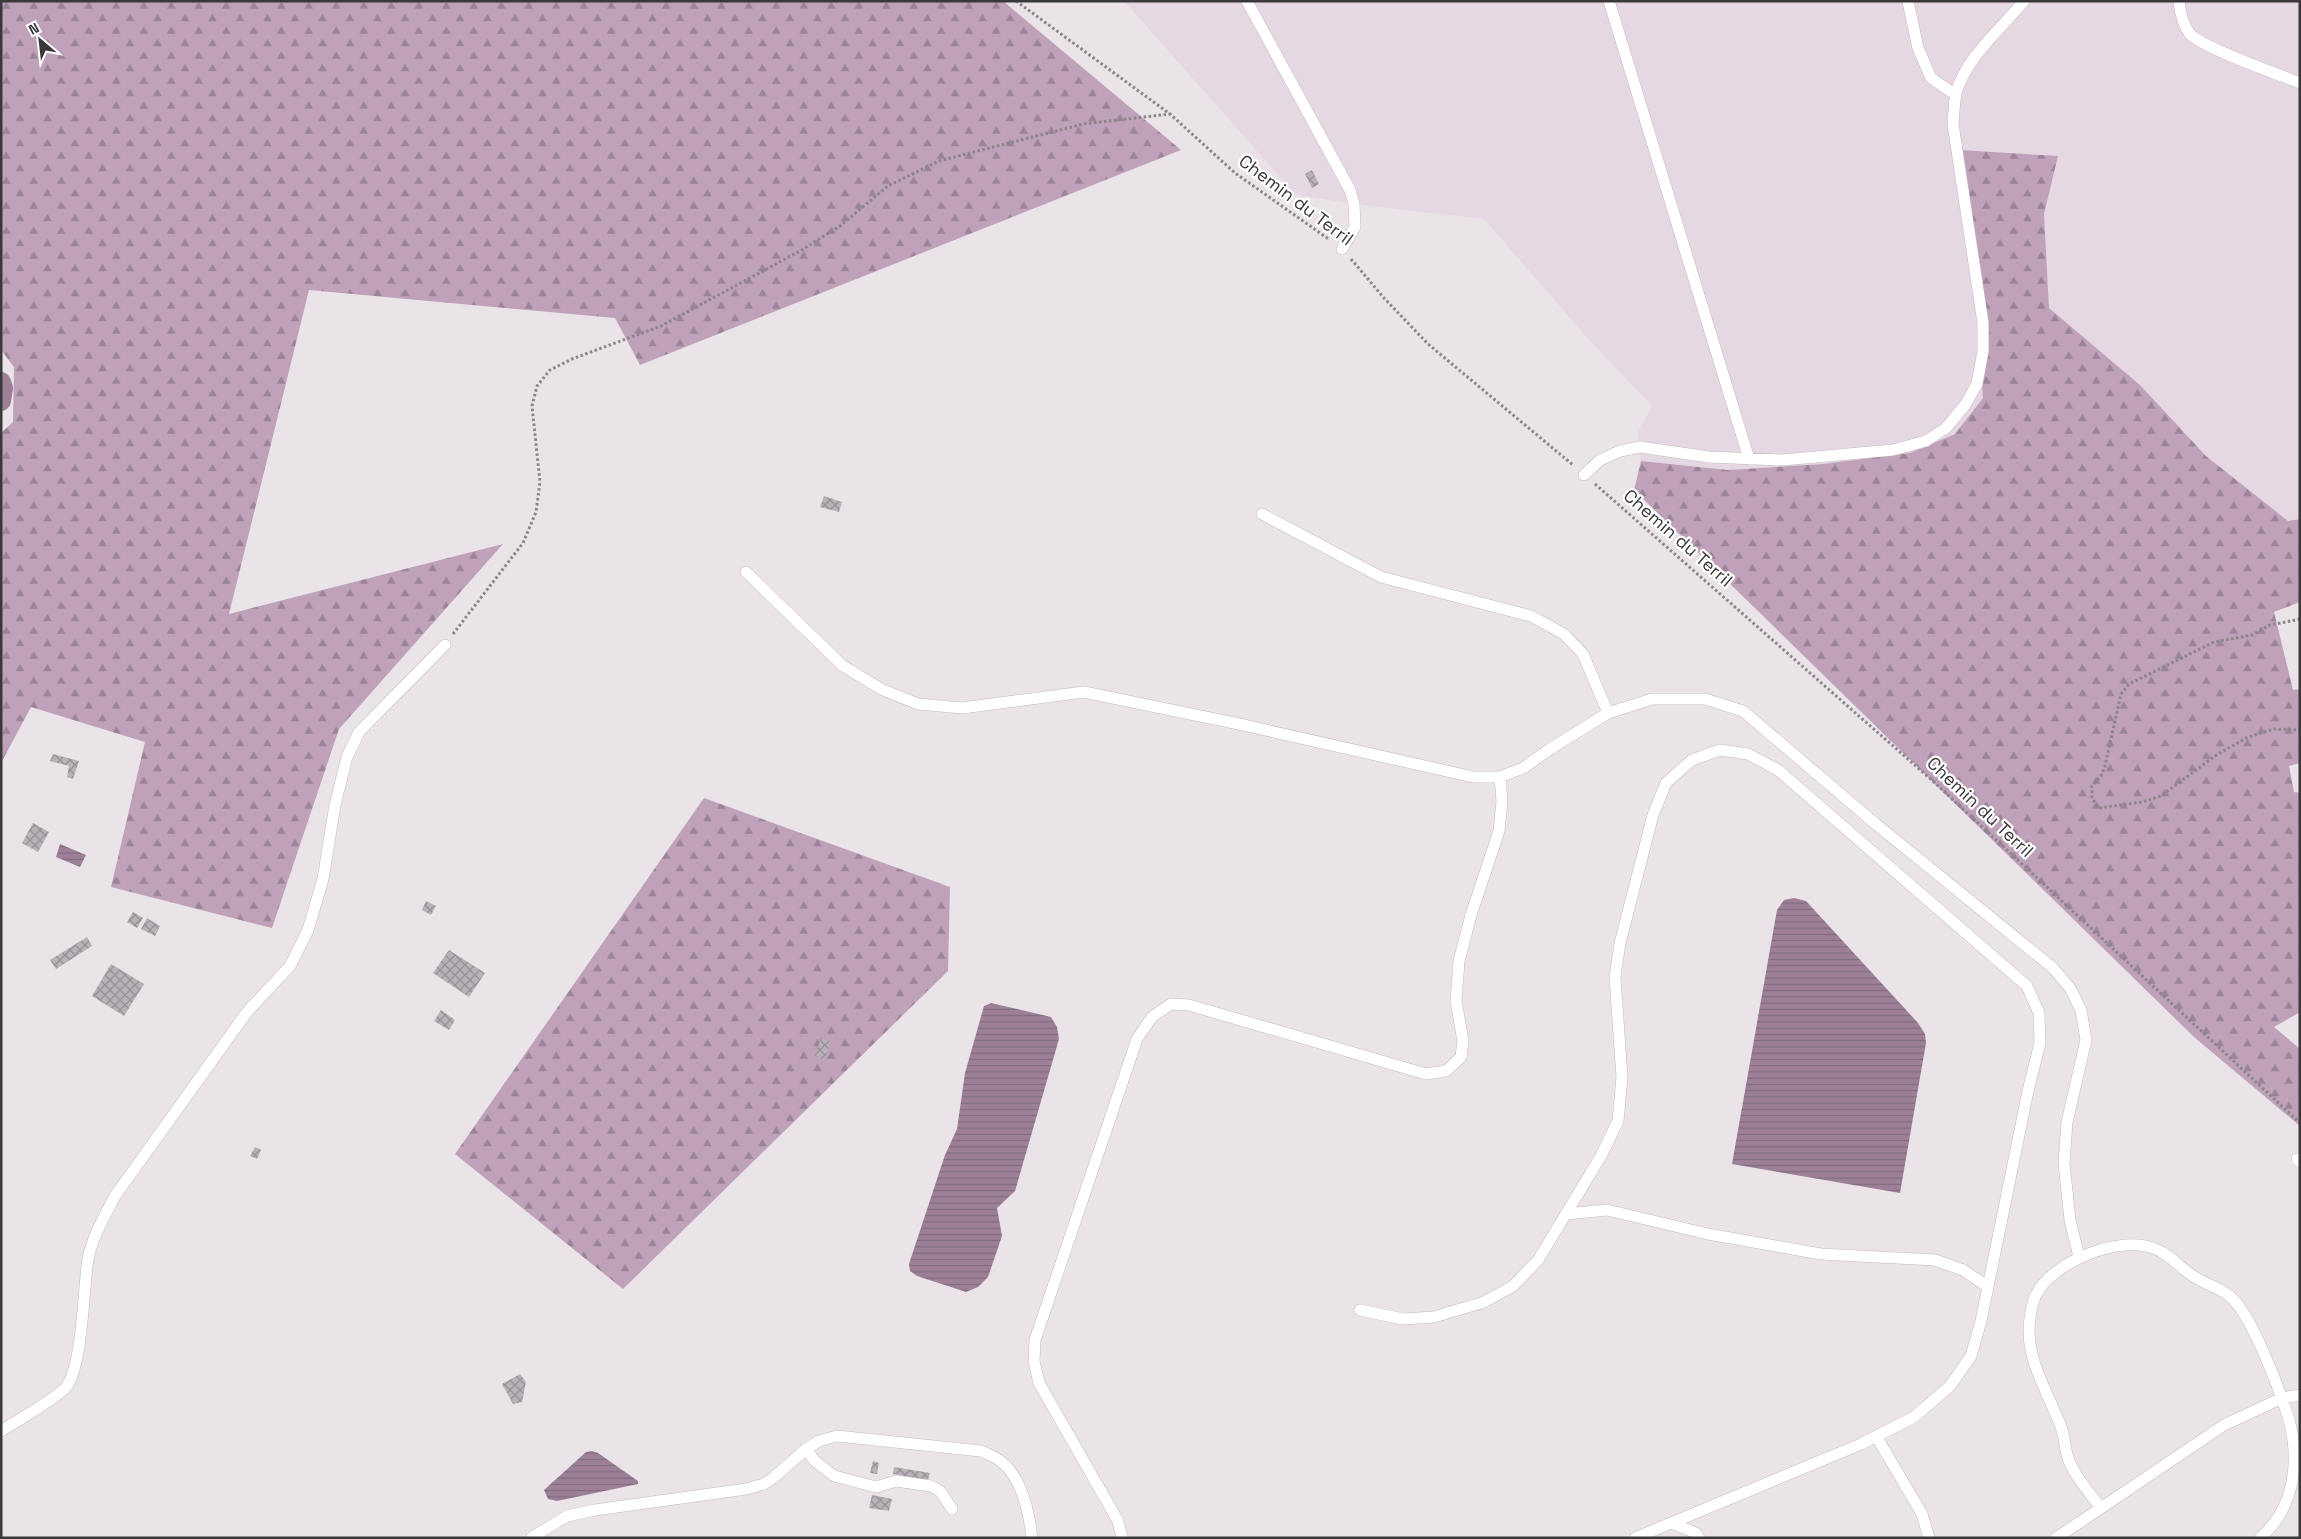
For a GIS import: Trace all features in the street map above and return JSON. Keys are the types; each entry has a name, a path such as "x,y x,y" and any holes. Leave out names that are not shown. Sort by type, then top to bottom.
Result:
{"lane":[{"path":"1247,1 1350,190 1354,204 1355,227 1342,249"},
{"path":"1609,1 1749,459"},
{"path":"1908,1 1918,48 1932,78 1956,95"},
{"path":"1584,475 1600,460 1620,451 1640,447 1709,457 1782,460 1893,450 1926,441 1946,428 1965,405 1977,384 1983,350 1983,323 1953,124 1956,95 1964,73 1976,54 2024,1"},
{"path":"2179,1 2181,16 2190,34 2209,46 2300,83"},
{"path":"1262,514 1381,577 1531,616 1564,634 1583,654 1608,713"},
{"path":"746,572 842,666 881,689 918,704 962,708 1084,692 1239,724 1473,777 1500,777 1523,768 1608,713 1652,699 1705,699 1742,711 1877,825 2053,968 2070,988 2081,1010 2086,1040 2067,1122 2064,1163 2070,1220 2079,1257"},
{"path":"1,1431 66,1387 74,1372 78,1354 89,1256 102,1221 115,1196 246,1012 290,966 308,930 323,879 335,805 347,757 359,732 445,645"},
{"path":"1360,1310 1403,1319 1426,1317 1484,1302 1514,1286 1538,1260 1601,1156 1618,1121 1622,1077 1615,977 1620,943 1653,815 1666,784 1692,760 1720,750 1748,754 1778,770 2028,986 2039,1013 2040,1043 2028,1091 1988,1287 1971,1356 1950,1386 1914,1416 1876,1436 1635,1538"},
{"path":"1122,1538 1118,1521 1039,1383 1034,1361 1035,1340 1137,1039 1152,1017 1171,1004 1189,1005 1426,1074 1446,1072 1462,1057 1463,1042 1456,1001 1459,960 1471,915 1499,831 1502,801 1500,777"},
{"path":"1566,1214 1607,1210 1708,1234 1821,1254 1935,1260 1962,1270 1988,1287"},
{"path":"2101,1508 2078,1478 2068,1457 2063,1430 2031,1356 2029,1319 2037,1293 2056,1271 2079,1257 2114,1246 2149,1247 2175,1259 2193,1276 2218,1287 2234,1299 2250,1326 2282,1398 2290,1423 2294,1462 2291,1493 2271,1528 2260,1538"},
{"path":"2056,1538 2224,1425 2282,1398 2300,1395"},
{"path":"531,1538 567,1516 746,1489 764,1484 806,1448 819,1441 837,1436 981,1451 1000,1461 1017,1482 1029,1510 1032,1538"},
{"path":"1876,1436 1922,1514 1930,1538"},
{"path":"806,1448 815,1461 834,1476 876,1487 896,1481 930,1486 940,1491 952,1509"},
{"path":"1671,1523 1696,1533 1699,1538"}],"path":[{"name":"Chemin du Terril","path":"1016,1 1170,114 1235,173 1342,249 1384,298 1428,344 1584,475 1934,782 2300,1123"},
{"path":"445,645 523,543 536,512 540,482 532,406 537,386 550,370 572,359 662,326 800,251 840,226 888,186 939,161 1083,124 1170,114"},
{"path":"2300,619 2270,625 2252,635 2214,642 2129,684 2121,694 2105,766 2101,776 2092,786 2092,798 2100,808 2142,802 2160,796 2215,756 2246,738 2274,729 2300,730"}],"shaded area":[{"path":"1124,1 2300,1 2300,519 2288,521 2206,456 2140,385 2049,308 2044,214 2058,157 1973,266 1983,398 1955,434 1910,453 1823,464 1728,470 1641,461 1638,432 1652,406 1589,340 1484,219 1370,206 1296,195"},
{"path":"60,844 86,855 80,867 56,857"},
{"path":"1794,898 1806,901 1918,1023 1925,1034 1926,1043 1900,1193 1732,1164 1777,910 1784,900"},
{"path":"991,1003 1051,1017 1057,1027 1059,1039 1015,1191 997,1208 1002,1236 988,1277 978,1287 966,1292 917,1276 910,1271 909,1264 945,1155 957,1129 965,1073 984,1006"},
{"path":"586,1452 598,1453 638,1481 638,1484 557,1501 548,1499 544,1490"}],"green space":[{"path":"1,1 1003,1 1181,150 640,365 615,318 309,290 229,614 503,544 339,729 272,928 111,887 145,742 31,707 1,763 1,433 13,422 14,367 1,350"},
{"path":"1960,150 2058,156 2044,214 2049,308 2140,385 2206,456 2288,521 2300,519 2300,602 2274,612 2293,690 2300,689 2300,763 2289,766 2294,792 2300,793 2300,1012 2274,1027 2300,1049 2300,1126 2194,1037 1634,490 1641,461 1728,470 1823,464 1910,453 1955,434 1983,398 1973,266"},
{"path":"704,798 950,887 948,971 623,1289 455,1154"}],"building":[{"path":"1312,170 1319,184 1312,188 1305,174"},
{"path":"824,496 842,502 839,512 820,507"},
{"path":"53,754 79,761 73,779 67,777 69,766 50,761"},
{"path":"33,823 49,832 38,852 22,843"},
{"path":"426,901 436,906 431,915 422,910"},
{"path":"133,912 143,918 137,928 127,922"},
{"path":"147,918 160,926 155,936 141,929"},
{"path":"87,937 92,946 56,969 50,960"},
{"path":"449,950 485,973 469,997 433,973"},
{"path":"111,964 144,984 124,1016 92,996"},
{"path":"441,1010 455,1020 449,1030 434,1021"},
{"path":"821,1038 831,1042 824,1060 815,1056"},
{"path":"255,1147 261,1150 257,1159 250,1156"},
{"path":"520,1374 526,1382 522,1402 513,1404 502,1384"},
{"path":"873,1461 879,1463 877,1474 870,1473"},
{"path":"894,1467 930,1473 928,1480 893,1474"},
{"path":"872,1495 892,1499 889,1511 869,1508"}],"waterway":[{"path":"1,382 3,388 1,401"}]}
